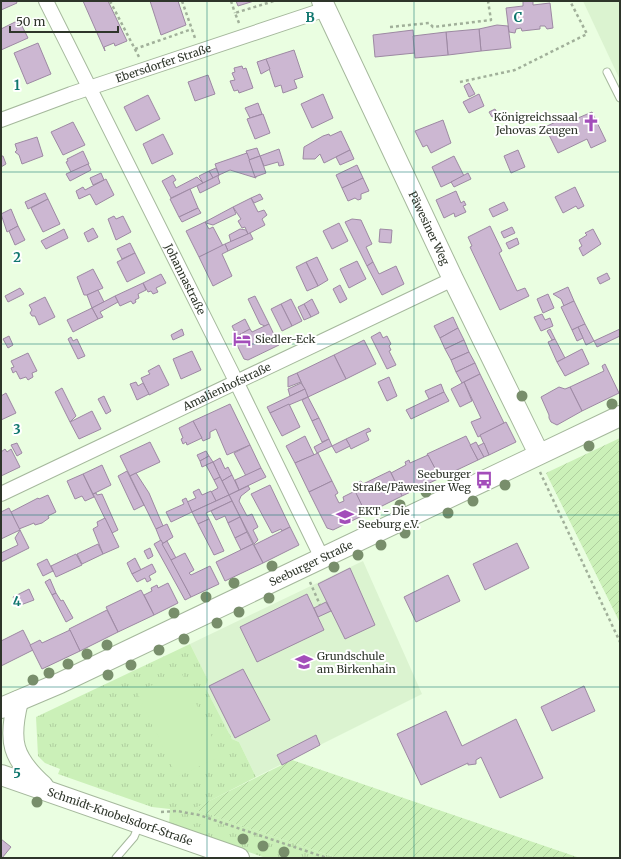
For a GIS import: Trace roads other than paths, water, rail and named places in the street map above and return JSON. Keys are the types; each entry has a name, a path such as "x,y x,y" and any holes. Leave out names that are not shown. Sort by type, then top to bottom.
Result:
{"street":[{"name":"Johannastraße","path":"46,1 80,72 90,88 237,383 322,558"},
{"name":"Ebersdorfer Straße","path":"1,120 324,5"},
{"name":"Päwesiner Weg","path":"324,5 539,463"},
{"name":"Amalienhofstraße","path":"1,494 453,279"},
{"name":"Seeburger Straße","path":"10,704 322,558 539,463 620,416"},
{"path":"10,704 14,720 13,736 18,755 26,770 48,790"},
{"name":"Schmidt-Knobelsdorf-Straße","path":"1,775 48,790 239,858"}],"lane":[{"path":"607,72 620,98"},
{"path":"116,858 134,837 139,823"}],"place":[{"name":"Königreichssaal Jehovas Zeugen","path":"591,123"},
{"name":"Siedler-Eck","path":"242,339"},
{"name":"Seeburger Straße/Päwesiner Weg","path":"484,480"},
{"name":"EKT - Die Seeburg e.V.","path":"345,517"},
{"name":"Grundschule am Birkenhain","path":"304,662"}]}
